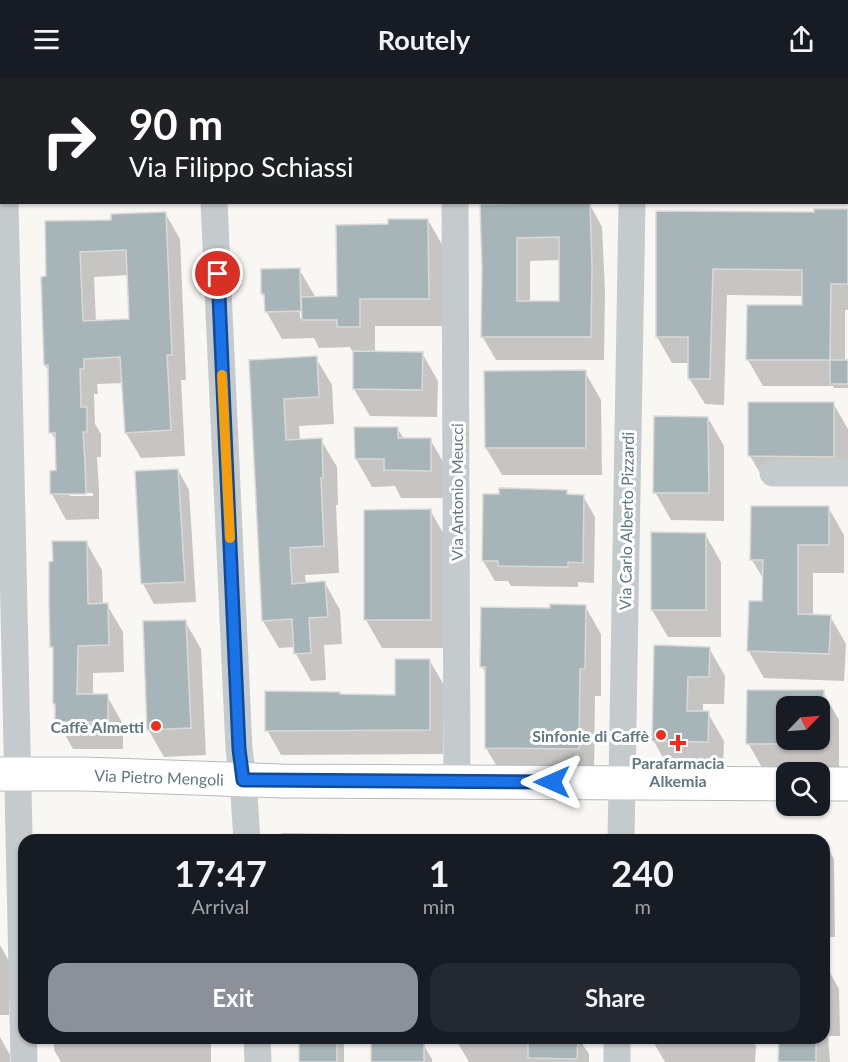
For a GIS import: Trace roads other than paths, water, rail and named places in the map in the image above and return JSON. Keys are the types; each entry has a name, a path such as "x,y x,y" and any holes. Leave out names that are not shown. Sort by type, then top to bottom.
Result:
{"main road":[{"name":"Via Pietro Mengoli","path":"9,775 83,774 243,780 776,784"},
{"path":"830,784 848,784"}],"street":[{"path":"5,204 9,775 18,947"},
{"path":"214,204 239,749 247,834"},
{"name":"Via Antonio Meucci","path":"455,204 457,782"},
{"name":"Via Carlo Alberto Pizzardi","path":"621,834 632,204"},
{"path":"773,473 848,473"},
{"path":"23,1044 24,1062"},
{"path":"257,1044 258,1062"},
{"path":"617,1044 617,1062"}],"place":[{"name":"Caffè Almetti","path":"156,726"},
{"name":"Sinfonie di Caffè","path":"661,735"},
{"name":"Parafarmacia Alkemia","path":"678,743"}]}
